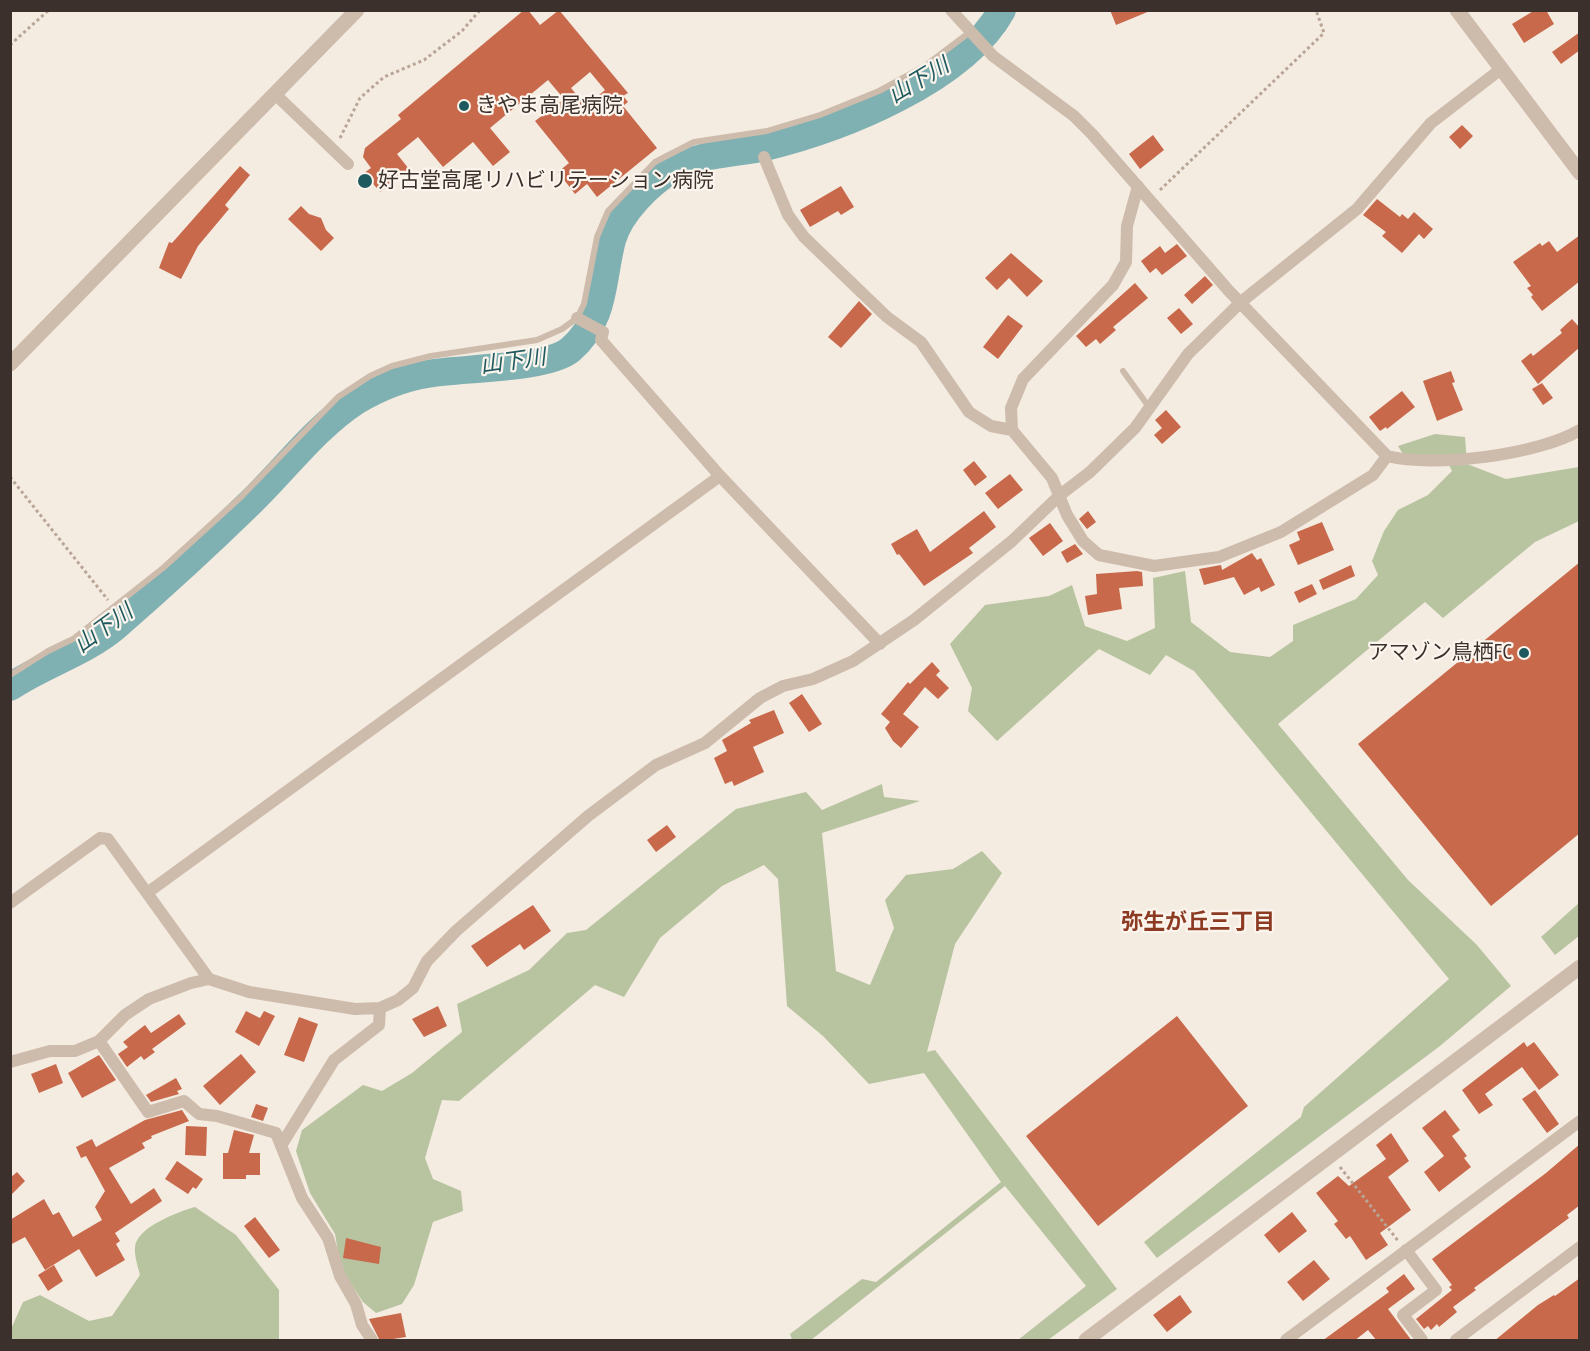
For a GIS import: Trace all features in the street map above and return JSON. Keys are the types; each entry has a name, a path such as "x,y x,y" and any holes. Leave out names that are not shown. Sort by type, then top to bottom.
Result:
{"street":[{"path":"10,364 357,10"},
{"path":"951,10 993,56 1074,116 1241,302 1387,456 1407,461 1449,460 1528,449 1565,439 1580,430"},
{"path":"1457,10 1577,165"},
{"path":"10,1062 50,1051 75,1051 99,1041 125,1015 149,999 209,980 249,992 355,1010 380,1008 398,1000 413,988 427,962 456,931 588,816 656,765 705,742 760,698 783,686 813,679 853,662 947,595 1012,541 1060,495 1090,472 1135,428 1188,354 1241,302 1350,216 1431,123 1501,69"},
{"path":"274,94 348,164"},
{"path":"764,157 788,215 804,237 887,317 921,342 969,412 991,426 1012,430"},
{"path":"1137,186 1127,226 1126,262 1113,285 1023,379 1011,408 1012,430 1052,478 1067,515 1083,541 1099,555 1154,566 1219,557 1281,532 1373,475 1387,456"},
{"path":"579,319 603,332 601,340 720,476 880,644"},
{"path":"147,893 720,476"},
{"path":"10,903 100,838 108,839 209,980"},
{"path":"1086,1341 1580,967"},
{"path":"282,1144 334,1060 379,1025 380,1008"},
{"path":"99,1041 148,1112 184,1101 199,1114 216,1116 276,1133 302,1198 328,1238 340,1276 356,1304 362,1325 372,1341"},
{"path":"1286,1341 1580,1121"},
{"path":"1456,1341 1580,1247"},
{"path":"1406,1250 1436,1290 1403,1315 1422,1341"}],"lane":[{"path":"10,675 48,651 73,639 163,568 241,497 338,397 370,376 392,366 431,356 537,340 579,319 597,237 608,211 655,162 694,142 767,131 820,115 869,95 925,66 970,32"},
{"path":"1123,371 1150,407"}],"path":[{"path":"10,45 49,10"},
{"path":"334,151 360,98 384,76 424,60 462,31 480,10"},
{"path":"1149,200 1324,33 1316,10"},
{"path":"10,477 113,607"},
{"path":"1339,1165 1406,1250"}],"green space":[{"path":"1435,434 1465,437 1467,464 1506,479 1579,467 1579,521 1535,542 1443,618 1425,602 1278,724 1408,880 1477,945 1511,986 1440,1046 1157,1258 1144,1242 1301,1117 1304,1107 1449,979 1194,671 1166,655 1150,675 1099,649 997,741 968,711 972,688 950,644 985,605 1049,596 1072,585 1085,626 1127,641 1155,628 1153,578 1185,571 1191,622 1230,652 1270,657 1293,641 1293,625 1356,599 1378,575 1372,561 1384,531 1398,510 1428,495 1452,471 1445,457 1405,457 1398,446"},
{"path":"882,784 884,797 920,801 822,833 836,971 870,985 894,928 885,900 906,875 953,869 982,851 1002,873 955,944 927,1052 935,1050 1117,1289 1048,1340 1018,1340 1086,1286 1005,1186 811,1340 792,1340 790,1334 862,1279 876,1282 1001,1182 924,1073 869,1084 823,1036 787,1006 778,879 764,865 722,886 660,938 624,997 595,985 459,1101 442,1100 425,1158 433,1179 461,1191 463,1211 433,1222 414,1285 402,1304 376,1313 363,1302 341,1269 335,1234 310,1193 296,1151 302,1130 363,1085 382,1091 412,1073 462,1032 457,1004 529,970 567,933 586,930 736,809 806,792 822,810"},
{"path":"1579,903 1579,936 1555,955 1541,937"},
{"path":"195,1207 236,1235 279,1290 279,1340 11,1340 11,1329 23,1302 40,1295 89,1321 112,1316 140,1275 135,1254 137,1240 159,1221"}],"building":[{"name":"きやま高尾病院","path":"524,10 528,10 540,25 559,10 628,93 623,96 628,102 623,106 657,148 597,197 587,184 575,194 558,172 569,163 535,121 564,99 548,80 490,128 510,152 493,166 473,142 443,167 418,137 397,154 409,169 380,192 364,173 371,168 363,157 365,148 401,119 398,115","holes":["590,72 605,90 586,106 571,88"]},
{"path":"1110,10 1150,10 1150,11 1116,25"},
{"path":"1535,10 1546,10 1554,24 1524,43 1512,24"},
{"path":"1580,32 1580,50 1561,64 1552,52"},
{"path":"1462,125 1473,136 1460,149 1449,137"},
{"path":"1153,135 1164,150 1140,169 1129,154"},
{"path":"240,166 250,175 225,205 229,209 198,246 181,279 159,268 169,242 172,243"},
{"path":"841,186 854,207 841,215 838,211 810,227 800,210"},
{"path":"1377,199 1400,217 1402,214 1408,219 1414,212 1433,229 1424,239 1419,234 1402,253 1382,236 1386,232 1363,215"},
{"path":"301,206 309,214 321,218 326,230 334,238 321,251 288,219"},
{"path":"1580,235 1580,281 1542,311 1527,288 1531,286 1513,262 1540,243 1542,246 1549,241 1557,252"},
{"path":"1177,244 1187,256 1162,275 1156,268 1150,273 1141,261 1160,246 1165,253"},
{"path":"1011,253 1043,281 1027,297 1009,278 997,290 985,278"},
{"path":"1205,276 1213,285 1192,304 1184,295"},
{"path":"1135,283 1148,298 1113,327 1116,330 1100,344 1096,339 1086,347 1076,336"},
{"path":"859,301 872,314 841,348 828,337"},
{"path":"1179,308 1193,324 1181,334 1167,318"},
{"path":"1008,315 1023,326 998,359 983,347"},
{"path":"1572,319 1580,328 1580,347 1538,384 1521,361 1531,353 1533,356 1562,333 1560,330"},
{"path":"1451,371 1455,382 1452,383 1463,410 1437,421 1423,381"},
{"path":"1542,383 1553,398 1543,405 1532,389"},
{"path":"1402,391 1415,407 1387,429 1386,427 1380,431 1369,417"},
{"path":"1166,410 1181,427 1162,444 1154,435 1162,428 1155,420"},
{"path":"974,461 987,477 975,486 963,470"},
{"path":"1010,474 1023,490 998,509 985,493"},
{"path":"984,511 996,527 969,548 973,553 924,586 899,554 897,555 891,544 917,529 930,552"},
{"path":"1088,511 1096,522 1087,529 1079,519"},
{"path":"1322,522 1334,550 1298,565 1289,545 1300,540 1297,532"},
{"path":"1050,523 1063,541 1043,556 1029,538"},
{"path":"1075,544 1083,554 1067,563 1061,552"},
{"path":"1252,553 1257,560 1261,558 1275,585 1261,592 1259,587 1244,595 1234,577 1204,585 1199,569 1221,565 1222,570"},
{"name":"アマゾン鳥栖FC","path":"1580,562 1580,833 1491,906 1358,744"},
{"path":"1351,565 1355,576 1323,590 1319,580"},
{"path":"1142,572 1143,586 1119,588 1122,609 1088,615 1085,596 1097,594 1096,574"},
{"path":"1312,584 1317,594 1299,603 1294,592"},
{"path":"932,662 940,671 936,675 949,688 938,699 925,687 903,714 919,727 901,748 893,741 885,728 890,722 881,714 908,682 910,684"},
{"path":"802,694 822,724 809,732 789,703"},
{"path":"774,710 784,733 753,747 764,772 734,786 732,781 725,784 714,758 727,751 722,740 751,723 749,720"},
{"path":"667,825 676,837 656,852 647,840"},
{"path":"533,905 551,931 524,950 520,944 487,967 471,946"},
{"path":"438,1006 447,1026 424,1037 412,1019"},
{"path":"246,1011 260,1018 264,1011 275,1016 259,1046 235,1032"},
{"path":"179,1014 186,1024 152,1049 155,1052 144,1060 141,1056 127,1067 118,1054 128,1047 123,1042 145,1025 151,1033"},
{"path":"1177,1016 1248,1106 1098,1226 1026,1136"},
{"path":"299,1017 318,1024 304,1062 284,1055"},
{"path":"1524,1042 1527,1047 1534,1042 1559,1075 1539,1090 1522,1067 1485,1094 1493,1105 1479,1114 1462,1090"},
{"path":"241,1054 256,1072 220,1105 203,1086"},
{"path":"99,1055 116,1080 82,1098 68,1073"},
{"path":"56,1064 63,1083 39,1093 31,1074"},
{"path":"176,1078 182,1089 177,1091 179,1094 151,1102 146,1095"},
{"path":"1535,1090 1559,1124 1547,1133 1522,1099"},
{"path":"256,1104 268,1108 263,1121 251,1117"},
{"path":"182,1110 189,1121 151,1136 152,1138 142,1143 145,1148 109,1168 131,1204 154,1188 162,1201 115,1233 120,1241 116,1244 125,1260 96,1277 79,1249 45,1270 25,1237 10,1245 10,1220 44,1199 53,1215 59,1212 73,1237 102,1220 95,1207 105,1191 86,1156 81,1158 76,1147 92,1139 96,1147 145,1120"},
{"path":"1445,1110 1460,1130 1452,1136 1467,1156 1464,1158 1471,1167 1439,1192 1424,1172 1444,1156 1422,1128"},
{"path":"186,1126 207,1127 206,1156 185,1155"},
{"path":"234,1130 254,1135 249,1153 260,1153 260,1175 246,1175 246,1179 223,1179 223,1153 228,1153"},
{"path":"1391,1133 1409,1161 1388,1177 1411,1210 1380,1233 1388,1245 1366,1260 1350,1236 1346,1239 1334,1224 1338,1221 1316,1193 1338,1176 1349,1186 1386,1159 1376,1145"},
{"path":"1580,1144 1580,1205 1567,1215 1569,1218 1474,1288 1476,1290 1453,1307 1457,1312 1439,1327 1437,1324 1431,1330 1428,1326 1424,1329 1416,1319 1452,1290 1449,1287 1452,1285 1432,1259 1546,1173"},
{"path":"177,1161 203,1179 196,1189 193,1187 188,1194 165,1179"},
{"path":"17,1172 25,1181 10,1196 10,1178"},
{"path":"1292,1212 1307,1231 1279,1253 1264,1235"},
{"path":"255,1217 280,1250 269,1258 244,1226"},
{"path":"346,1238 381,1247 379,1264 343,1258"},
{"path":"1314,1260 1330,1279 1303,1301 1287,1282"},
{"path":"54,1265 63,1281 48,1291 38,1275"},
{"path":"1404,1274 1415,1289 1388,1309 1412,1341 1377,1341 1368,1330 1354,1341 1322,1341 1389,1292 1386,1288"},
{"path":"1580,1278 1580,1337 1575,1341 1494,1341 1538,1305"},
{"path":"1180,1295 1192,1312 1167,1332 1153,1315"},
{"path":"401,1313 406,1337 380,1341 369,1319"}],"waterway":[{"name":"山下川","path":"10,687 90,644 115,627 184,566 264,489 314,436 341,411 356,401 408,378 542,361 570,350 582,338 596,313 616,230 628,209 664,175 695,160 795,139 863,114 897,98 930,80 959,59 984,36 1002,10"}],"place":[{"name":"きやま高尾病院","path":"464,106"},
{"name":"好古堂高尾リハビリテーション病院","path":"365,181"},
{"name":"アマゾン鳥栖FC","path":"1524,653"}],"district":[{"name":"弥生が丘三丁目","path":"1198,923"}]}
